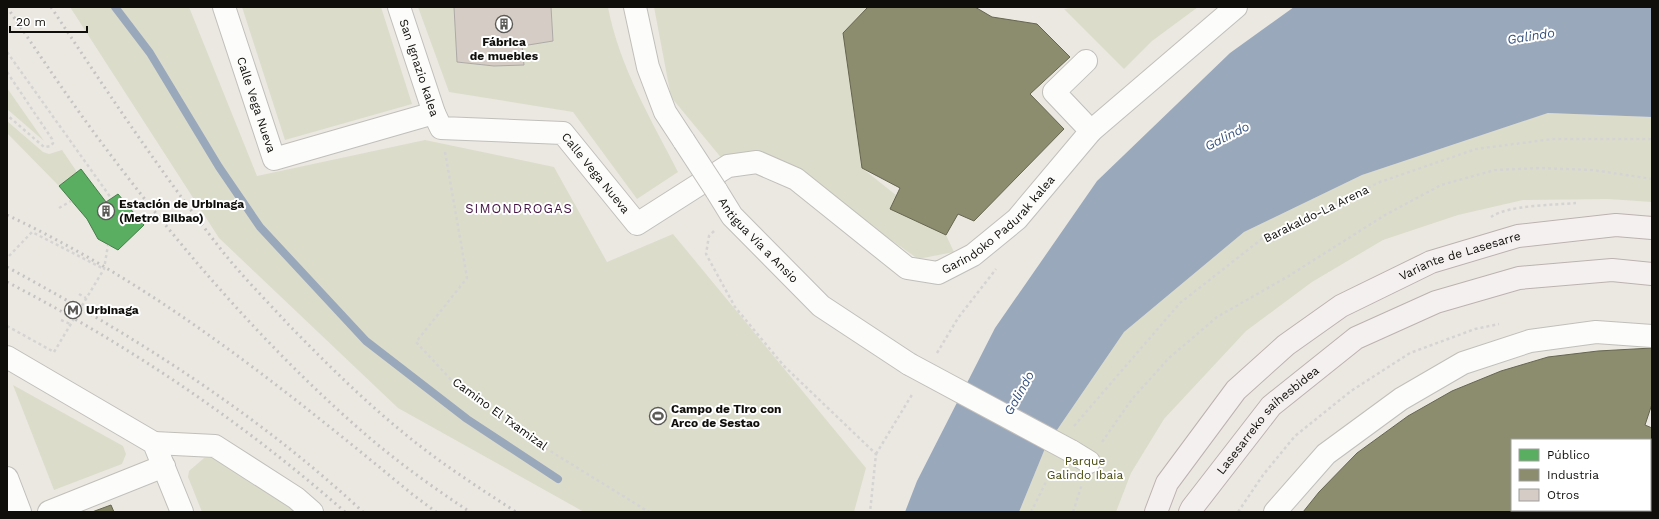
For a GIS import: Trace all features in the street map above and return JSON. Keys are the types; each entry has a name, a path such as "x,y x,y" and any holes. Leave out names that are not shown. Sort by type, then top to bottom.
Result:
{"main road":[{"name":"Variante de Lasesarre","path":"1156,512 1167,483 1236,390 1286,345 1341,306 1431,262 1518,236 1616,225 1652,228"},
{"name":"Lasesarreko saihesbidea","path":"1190,512 1271,406 1356,338 1436,302 1519,278 1612,270 1652,274"}],"street":[{"name":"Calle Vega Nueva","path":"224,7 274,159 437,121 563,133 637,224 728,166"},
{"name":"San Ignazio kalea","path":"399,7 437,121"},
{"name":"Antigua Vía a Ansio","path":"635,7 648,66 665,112 732,216 821,306 909,364 1072,458"},
{"name":"Garindoko Padurak kalea","path":"728,166 757,162 796,179 907,268 938,273 973,255 1017,219 1091,131 1236,7"},
{"path":"1086,61 1054,92 1091,131"},
{"path":"1275,512 1326,454 1401,399 1463,363 1530,341 1596,332 1652,336"},
{"path":"11,363 154,443 215,446 296,498 312,512"},
{"path":"154,443 182,512"},
{"path":"48,512 164,466"},
{"path":"7,478 20,512"}],"path":[{"path":"7,52 111,198"},
{"path":"7,72 52,139 53,143 51,146 44,147 7,115"},
{"name":"Camino El Txamizal","path":"437,121 467,278 416,342 455,384 542,446 649,512"},
{"name":"Barakaldo-La Arena","path":"1073,429 1076,422 1180,303 1263,238 1380,182 1476,149 1553,139 1652,140"},
{"path":"1031,512 1072,458 1132,399 1170,358 1217,317 1287,276 1385,215 1441,185 1495,170 1539,168 1593,170 1652,179"},
{"path":"59,208 72,201"},
{"path":"732,216 709,236 706,254 736,307 784,366 876,454"},
{"path":"9,256 32,232 104,269"},
{"path":"7,326 54,352 104,269 108,245"},
{"path":"933,359 958,318 995,273 997,266"},
{"path":"79,294 86,298"},
{"path":"61,320 70,324"},
{"path":"870,512 876,454 917,386"},
{"path":"1072,458 1073,512"}],"green space":[{"path":"70,7 189,7 257,176 425,140 554,167 607,262 673,234 866,468 854,512 584,512 398,408 219,238"},
{"path":"242,7 381,7 412,104 285,140"},
{"path":"418,7 608,7 613,29 628,71 637,92 678,172 637,199 573,112 449,92"},
{"path":"654,7 868,7 862,168 946,235 954,252 918,259 782,163 728,166 671,97"},
{"path":"1077,7 1198,7 1152,41 1124,69 1064,9"},
{"path":"7,88 44,141 7,109"},
{"name":"Parque Galindo Ibaia","path":"1548,113 1652,117 1652,202 1608,199 1523,200 1458,215 1383,240 1312,282 1246,331 1164,419 1131,473 1116,512 1019,512 1046,446 1124,332 1244,232 1362,175"},
{"path":"7,121 43,152 49,154 62,150 77,172 59,186 7,133"},
{"path":"13,385 123,446 126,454 122,464 54,490"},
{"path":"204,458 213,458 260,485 299,512 202,512 188,477 189,471"}],"water":[{"name":"Galindo","path":"1294,7 1652,7 1652,117 1548,113 1362,175 1244,232 1124,332 1046,446 1019,512 905,512 917,481 995,328 1097,181 1230,53"}],"building: Público":[{"name":"Estación de Urbinaga (Metro Bilbao)","path":"81,169 106,202 118,194 144,225 118,250 98,239 87,219 59,186"}],"building: Industria":[{"path":"868,7 975,7 992,17 1037,24 1070,57 1030,94 1064,129 974,221 958,214 946,235 890,209 900,188 862,168 843,33"},
{"path":"1652,348 1652,404 1645,425 1652,428 1652,512 1303,512 1319,492 1357,453 1408,416 1452,391 1501,371 1548,357 1598,351"},
{"path":"111,505 114,512 92,512"}],"building: Otros":[{"name":"Fábrica de muebles","path":"454,7 551,7 553,41 522,46 524,65 494,66 457,62"}],"waterway":[{"path":"115,7 150,53 219,167 260,227 366,341 467,419 558,479"}],"railway":[{"path":"7,7 74,106 129,179 160,219 226,296 297,371 372,440 420,478 470,512"},
{"path":"51,7 156,162 200,222 238,270 329,366 389,421 445,465 516,512"},
{"path":"7,215 62,243 115,274 218,342 317,416 436,512"},
{"path":"7,267 101,320 193,378 281,442 363,512"},
{"path":"7,282 96,331 183,386 266,447 345,512"}],"place":[{"name":"Fábrica de muebles","path":"504,24"},
{"name":"Estación de Urbinaga (Metro Bilbao)","path":"106,211"},
{"name":"Urbinaga","path":"73,310"},
{"name":"Campo de Tiro con Arco de Sestao","path":"658,416"}],"district":[{"name":"SIMONDROGAS","path":"519,208"}]}
